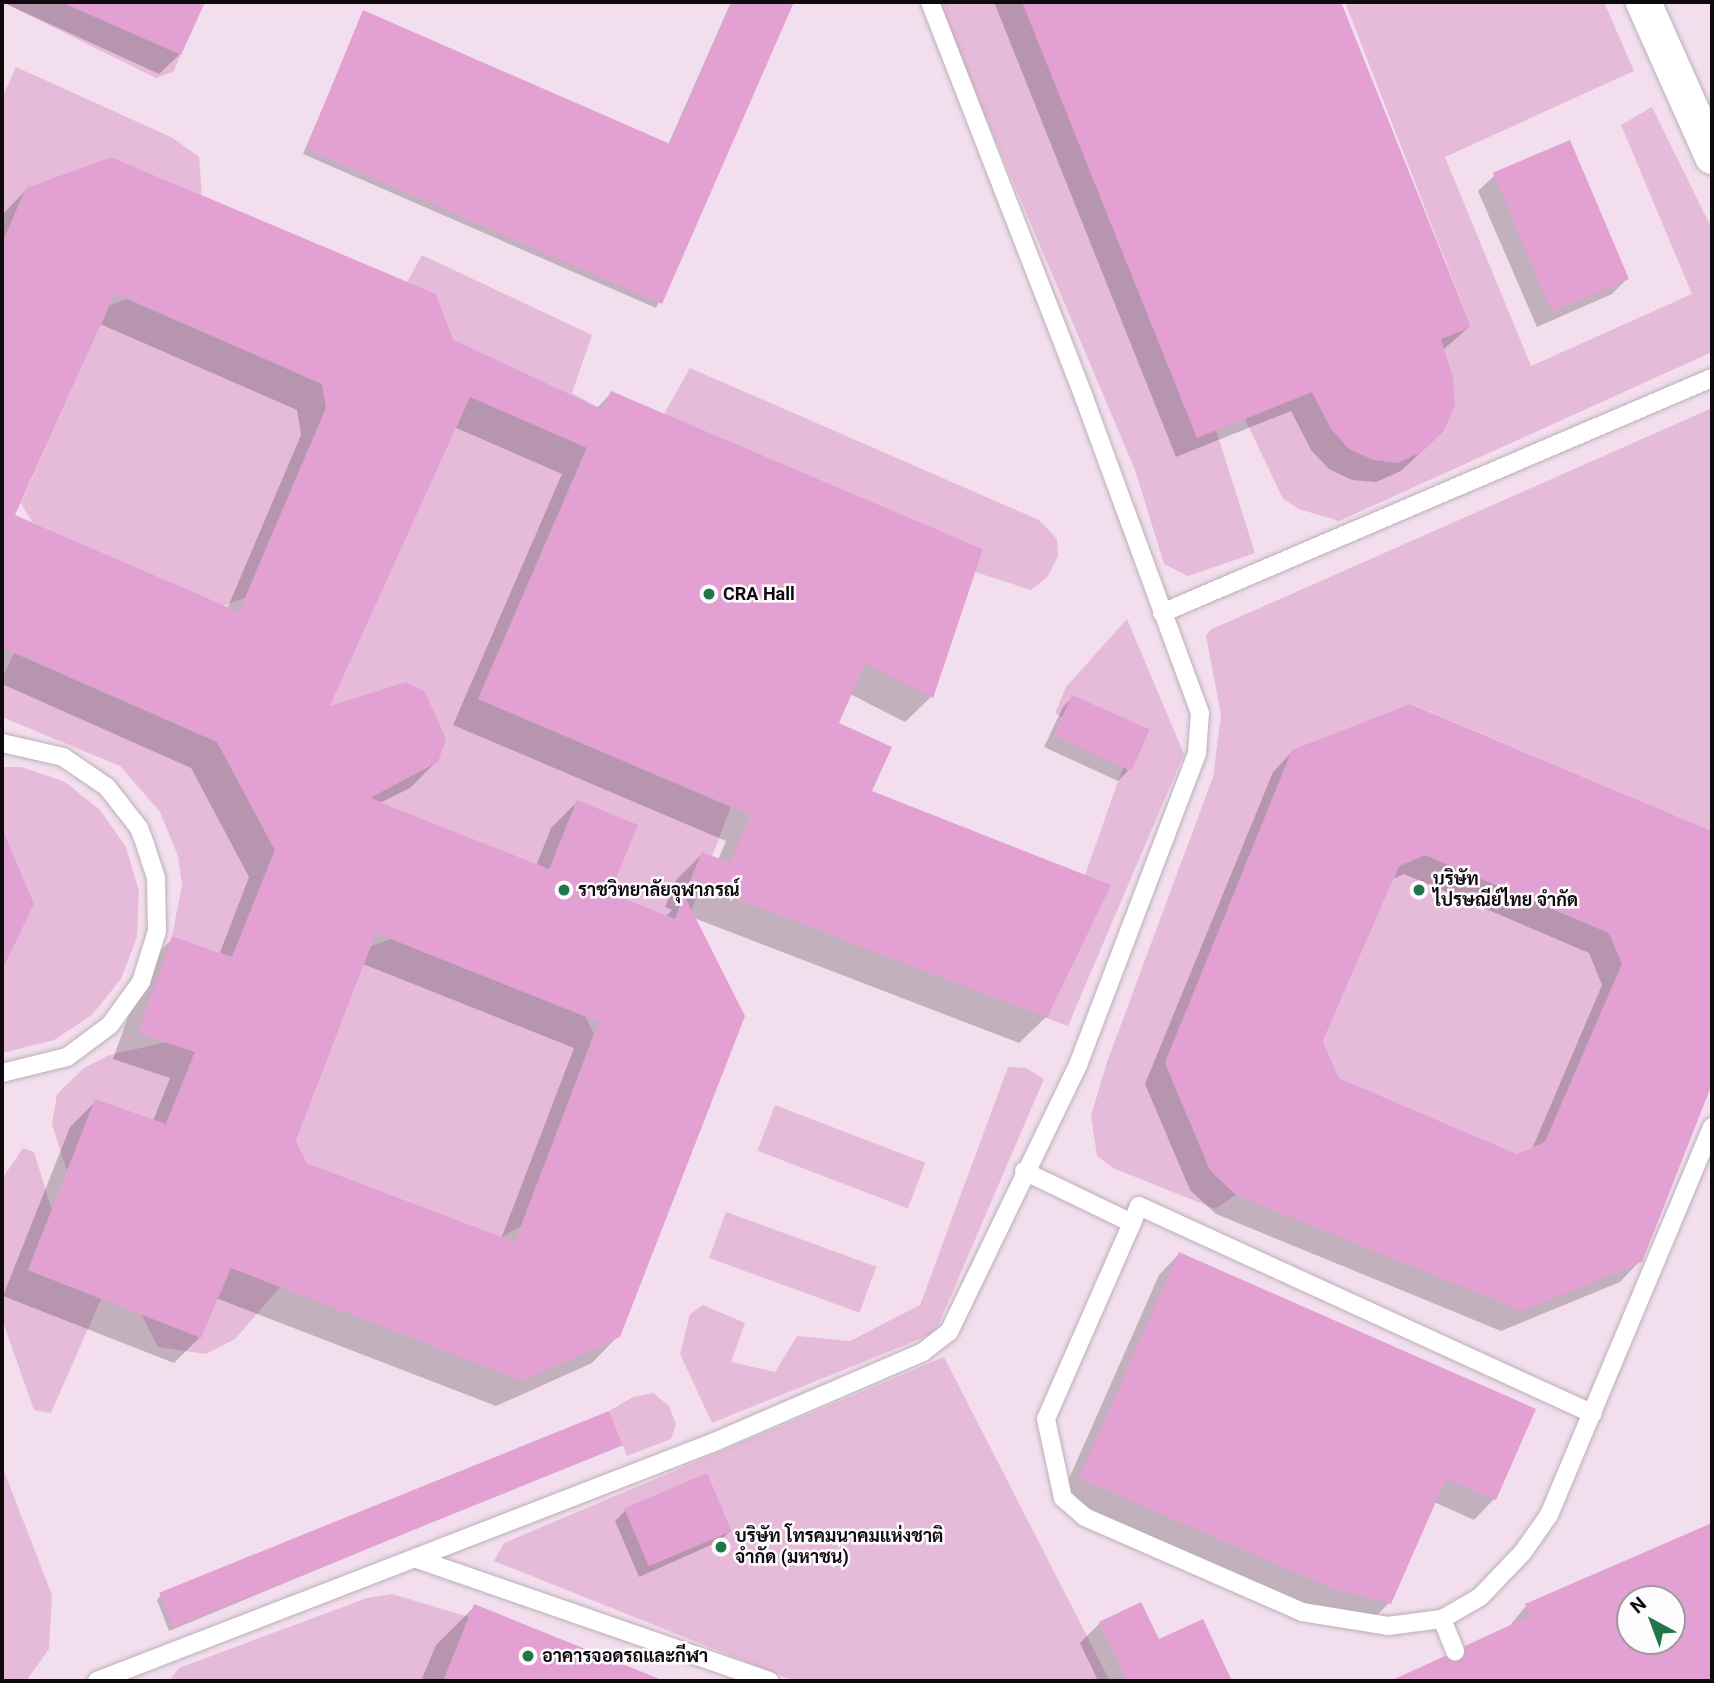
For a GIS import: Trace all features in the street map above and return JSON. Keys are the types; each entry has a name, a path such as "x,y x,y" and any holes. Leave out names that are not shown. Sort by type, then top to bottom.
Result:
{"street":[{"path":"1643,2 1712,156"}],"lane":[{"path":"97,1681 712,1443 923,1352 949,1332 1024,1171 1078,1065 1198,753 1200,713 1084,397 930,2"},
{"path":"1162,613 1712,378"},
{"path":"2,743 63,757 107,787 139,828 156,878 157,931 141,982 110,1025 67,1056 7,1073 2,1089"},
{"path":"1593,1414 1139,1206 1046,1419 1063,1497 1085,1517 1302,1612 1388,1626 1442,1619 1480,1597 1523,1552 1549,1515 1593,1414 1712,1127"},
{"path":"1024,1171 1132,1223"},
{"path":"417,1559 770,1681"},
{"path":"1442,1619 1455,1651"}],"shaded area":[{"path":"2,2 1712,2 1712,1681 2,1681"},
{"path":"2,2 205,2 173,72 156,78"},
{"path":"937,2 1030,2 1216,430 1255,553 1188,576 1164,564 1135,470"},
{"path":"1345,2 1604,2 1634,71 1445,157 1531,366 1692,294 1621,125 1652,107 1712,229 1712,352 1339,521 1299,509 1283,499 1245,419 1471,327"},
{"path":"16,67 173,138 199,157 202,195 111,157 27,188 2,243 2,98"},
{"path":"422,255 592,335 572,393 603,410 478,699 731,807 686,924 370,798 330,706 474,388 436,294 407,282"},
{"path":"127,299 322,384 326,408 245,598 223,606 32,522 21,503 109,306"},
{"path":"690,368 1039,520 1057,539 1058,556 1048,576 1031,590 975,572 983,549 664,414"},
{"path":"1712,408 1712,831 1411,704 1293,750 1165,1063 1210,1170 1236,1195 1215,1209 1113,1168 1097,1156 1091,1116 1107,1062 1213,777 1221,715 1206,636 1210,630"},
{"path":"1127,619 1184,754 1068,1026 1036,1014 1126,759 1055,713 1066,687"},
{"path":"14,653 217,742 275,850 232,957 172,936 182,885 178,856 160,812 120,766 2,717 2,679"},
{"path":"2,767 22,767 65,782 100,810 126,847 139,891 137,937 121,979 92,1015 54,1040 6,1052 2,1052"},
{"path":"1425,855 1609,933 1622,964 1545,1142 1517,1154 1339,1078 1323,1041 1399,866"},
{"path":"391,939 585,1016 594,1034 521,1226 502,1237 307,1163 296,1141 371,946"},
{"path":"167,1042 195,1052 166,1124 280,1287 235,1339 206,1354 158,1347 67,1171 52,1124 57,1094 84,1068 109,1055"},
{"path":"1008,1067 1026,1068 1044,1079 935,1333 712,1423 680,1354 690,1314 703,1305 745,1323 731,1362 775,1372 797,1336 850,1341 920,1305"},
{"path":"775,1105 925,1163 908,1208 757,1151"},
{"path":"23,1148 34,1152 52,1210 28,1270 101,1299 51,1413 34,1410 2,1319 2,1179"},
{"path":"726,1212 876,1267 860,1313 709,1258"},
{"name":"บริษัท โทรคมนาคมแห่งชาติ จำกัด (มหาชน)","path":"944,1357 1110,1681 794,1681 494,1561 504,1543"},
{"path":"653,1393 669,1406 676,1424 671,1439 627,1456 609,1411 633,1397"},
{"path":"2,1466 52,1595 49,1649 26,1681 2,1681"},
{"path":"392,1594 469,1617 618,1681 169,1681 179,1668 367,1598"}],"building":[{"path":"61,2 205,2 181,55"},
{"path":"732,2 794,2 662,304 306,149 363,10 670,144"},
{"path":"1022,2 1341,2 1471,327 1441,339 1453,378 1455,405 1444,431 1423,451 1398,463 1373,460 1349,449 1331,429 1312,392 1197,438"},
{"path":"1570,140 1629,279 1552,312 1493,173"},
{"path":"111,157 436,294 454,340 603,410 611,391 983,549 933,698 865,663 839,723 892,747 872,791 1111,885 1047,1018 690,881 702,852 730,863 751,815 478,699 587,448 470,397 330,706 406,682 425,692 446,739 438,762 370,798 549,869 577,800 638,825 610,893 675,919 684,895 745,1016 620,1337 523,1381 231,1268 201,1338 28,1270 95,1099 166,1124 195,1052 138,1033 172,936 232,957 275,850 217,742 2,647 2,243 26,188","holes":["115,293 322,384 326,408 239,612 15,515","376,933 599,1022 515,1242 307,1163 296,1141"]},
{"path":"1072,695 1150,730 1131,771 1054,736"},
{"path":"1410,704 1712,831 1712,1084 1642,1262 1522,1311 1236,1195 1210,1170 1165,1063 1292,750","holes":["1425,855 1609,933 1622,964 1545,1142 1517,1154 1339,1078 1323,1041 1399,866"]},
{"path":"2,828 34,904 2,970"},
{"path":"1179,1252 1536,1409 1496,1500 1446,1479 1391,1604 1328,1587 1079,1478"},
{"path":"609,1411 623,1445 173,1627 159,1593"},
{"path":"707,1473 732,1531 649,1566 624,1508"},
{"path":"1712,1523 1712,1681 1390,1681 1445,1656 1460,1661 1465,1646 1530,1616 1525,1604"},
{"path":"1141,1602 1159,1639 1203,1619 1232,1681 1127,1681 1099,1622"},
{"name":"อาคารจอดรถและกีฬา","path":"474,1604 662,1680 662,1681 443,1681"}],"place":[{"name":"CRA Hall","path":"709,594"},
{"name":"ราชวิทยาลัยจุฬาภรณ์","path":"564,890"},
{"name":"บริษัท ไปรษณีย์ไทย จำกัด","path":"1419,890"},
{"name":"บริษัท โทรคมนาคมแห่งชาติ จำกัด (มหาชน)","path":"721,1547"},
{"name":"อาคารจอดรถและกีฬา","path":"528,1656"}]}
